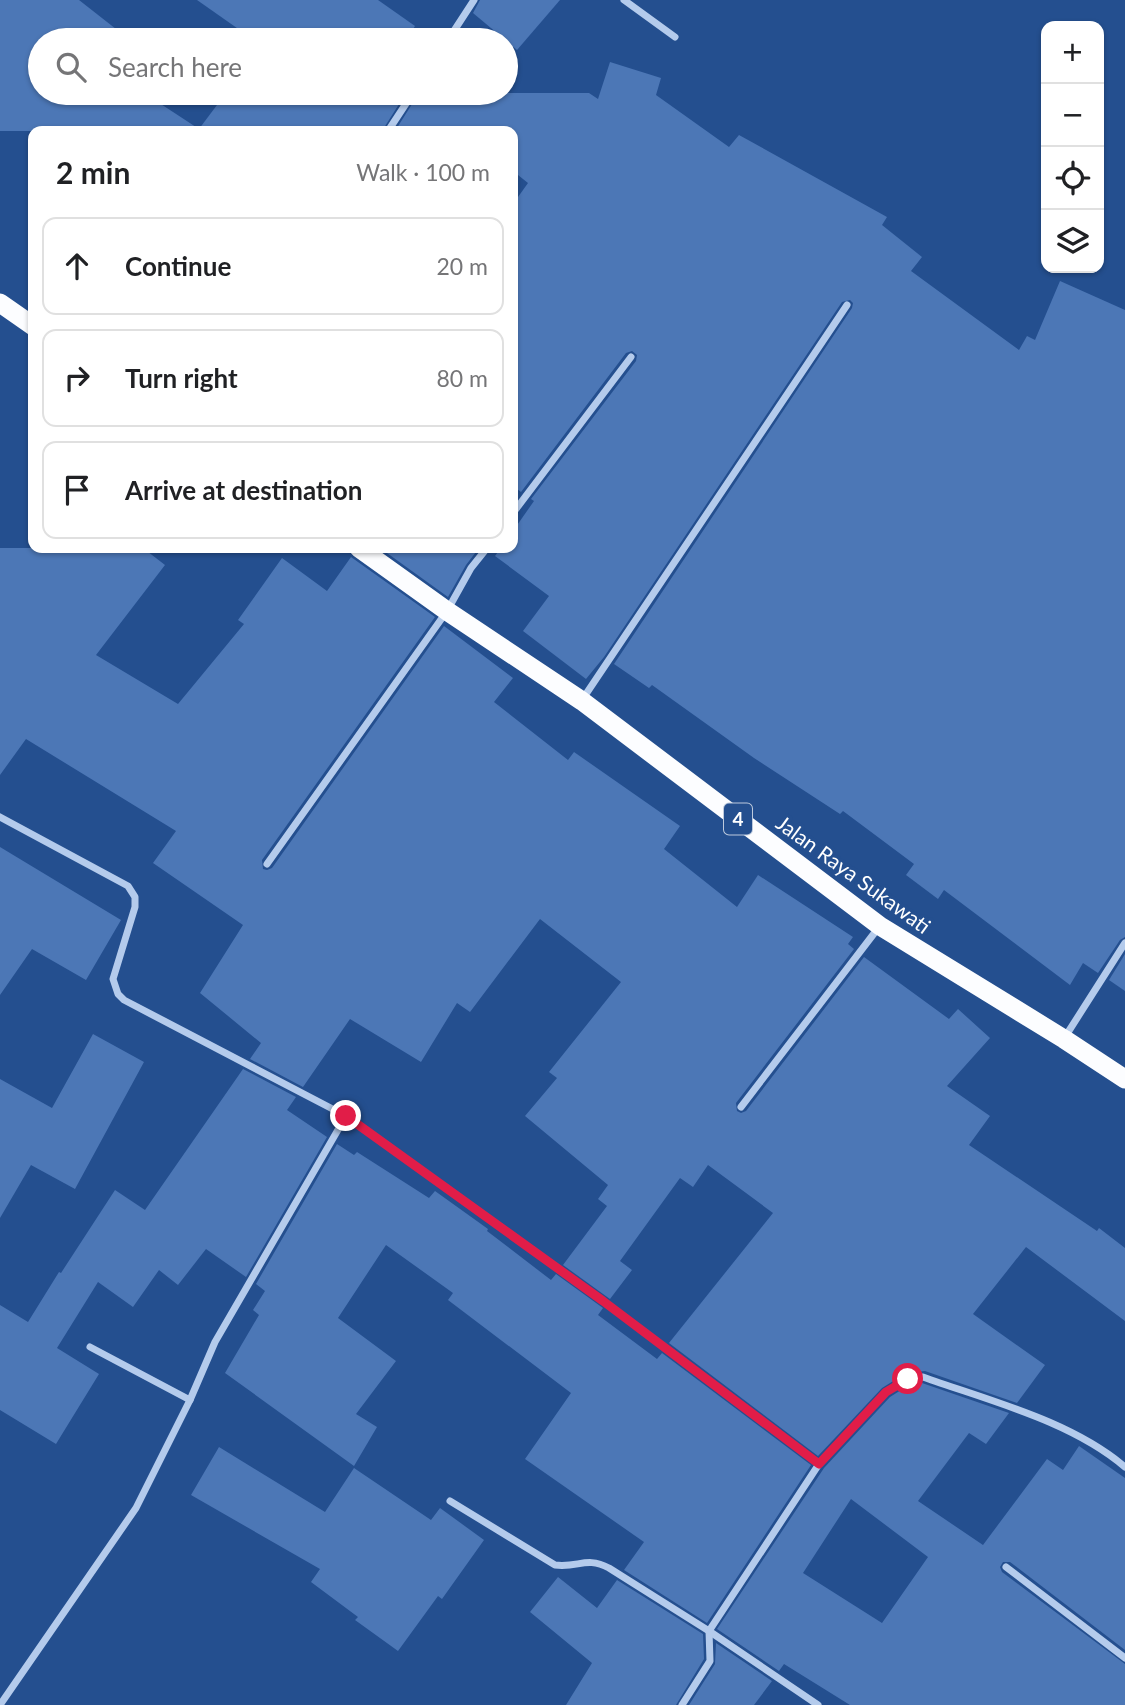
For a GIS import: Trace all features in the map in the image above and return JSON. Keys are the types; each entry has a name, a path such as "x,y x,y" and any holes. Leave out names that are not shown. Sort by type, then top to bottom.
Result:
{"highway":[{"path":"0,303 28,323"},
{"name":"Jalan Raya Sukawati","path":"366,553 582,701 880,926 1125,1079"}],"street":[{"path":"456,28 474,0"},
{"path":"624,0 675,37"},
{"path":"391,126 405,105"},
{"path":"582,701 847,305"},
{"path":"518,506 631,357"},
{"path":"267,864 447,611 471,568 483,553"},
{"path":"0,817 128,887 134,895 135,907 113,979 118,994 124,1000 346,1116 603,1301 819,1464"},
{"path":"741,1107 880,926"},
{"path":"1064,1039 1125,943"},
{"path":"0,1705 136,1508 190,1400 215,1342 346,1116"},
{"path":"90,1347 190,1400"},
{"path":"682,1705 710,1661 709,1631 819,1464 886,1392 908,1379 923,1377 1063,1427 1109,1453 1125,1467"},
{"path":"450,1501 555,1565 570,1567 586,1561 597,1562 609,1568 709,1631 818,1705"},
{"path":"1006,1567 1125,1658"}],"building":[{"path":"0,0 79,0 115,28 28,28 28,105 162,105 194,126 28,126 28,131 0,131"},
{"path":"197,0 378,0 415,26 414,28 237,28"},
{"path":"480,0 560,0 518,49 518,28 491,28 473,13"},
{"path":"610,62 661,78 656,95 729,147 739,135 887,217 882,225 922,257 911,271 1019,350 1027,336 1035,340 1060,281 1125,310 1125,937 1120,940 1098,973 1083,963 1070,985 944,890 938,899 906,875 914,864 843,811 840,814 754,758 652,685 649,688 614,664 852,308 853,303 850,300 842,302 604,657 586,679 523,631 549,596 495,556 497,553 518,553 518,524 534,501 531,499 636,361 637,355 632,351 626,353 521,492 518,490 518,197 528,183 518,175 518,126 398,126 411,105 518,105 518,93 589,93 598,99"},
{"path":"217,105 398,105 385,126 201,126"},
{"path":"0,548 28,548 28,553 149,553 165,565 96,655 178,704 244,624 238,620 282,558 327,591 351,557 435,617 262,860 263,869 272,868 444,626 513,678 494,702 568,760 574,752 680,826 664,849 737,907 758,875 853,937 848,944 854,949 736,1103 737,1111 746,1111 864,957 949,1019 958,1009 990,1038 947,1086 990,1116 969,1145 1097,1231 1099,1228 1125,1248 1125,1321 1026,1247 973,1314 1045,1365 1017,1403 925,1371 906,1373 882,1388 818,1456 669,1343 773,1213 708,1165 693,1187 680,1178 620,1261 632,1270 610,1299 563,1265 607,1206 598,1199 608,1185 525,1116 557,1078 549,1072 621,982 540,919 470,1012 457,1003 421,1062 350,1019 303,1087 250,1059 261,1043 200,993 243,925 153,863 176,831 26,739 0,775"},
{"path":"387,553 475,553 448,597"},
{"path":"0,847 121,920 86,980 32,949 0,995"},
{"path":"1125,954 1125,991 1109,980"},
{"path":"93,1034 144,1062 75,1189 31,1165 0,1218 0,1079 52,1108"},
{"path":"243,1069 296,1097 287,1110 327,1137 246,1277 206,1249 178,1285 159,1270 133,1307 98,1282 57,1348 99,1374 56,1444 0,1410 0,1305 28,1322 115,1190 145,1210"},
{"path":"337,1144 354,1155 357,1152 429,1198 435,1191 488,1229 487,1231 551,1280 556,1274 603,1308 598,1315 657,1359 662,1353 811,1465 707,1623 624,1570 644,1542 525,1459 571,1393 448,1300 453,1293 386,1245 338,1318 396,1361 356,1414 377,1427 354,1466 225,1373 259,1315 253,1310 265,1291 256,1284"},
{"path":"922,1383 1009,1413 986,1444 969,1433 918,1501 983,1545 1047,1459 1063,1470 1079,1446 1125,1478 1125,1650 1010,1562 1003,1562 1000,1567 1002,1572 1125,1664 1125,1705 850,1705 784,1664 779,1671 717,1629 824,1468 890,1397 909,1385","holes":["851,1499 928,1557 882,1623 803,1573"]},
{"path":"219,1447 325,1512 354,1468 431,1520 440,1508 484,1540 442,1599 438,1596 398,1651 355,1620 358,1617 311,1582 320,1569 191,1495"},
{"path":"558,1577 597,1608 617,1580 703,1634 704,1659 676,1705 566,1705 592,1663 530,1612"},
{"path":"716,1643 772,1681 754,1705 689,1705 715,1664"}],"route":[{"path":"346,1116 603,1301 819,1464 886,1392 908,1379"}]}
